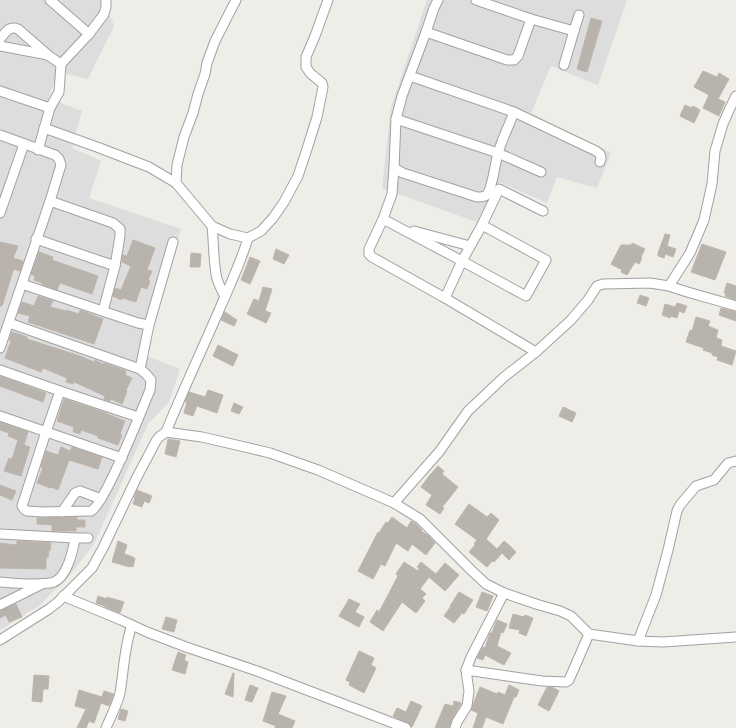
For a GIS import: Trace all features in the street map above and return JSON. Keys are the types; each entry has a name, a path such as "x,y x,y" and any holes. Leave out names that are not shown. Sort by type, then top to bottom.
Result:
{"street":[{"path":"50,0 89,34"},
{"path":"38,150 50,108 59,92 61,64 89,34 104,14 106,0"},
{"path":"176,183 177,165 184,137 193,113 207,63 218,36 236,0"},
{"path":"0,640 49,609 92,568 152,447 159,437 166,432 185,384 225,297 248,238 260,231 273,218 284,202 298,176 317,116 323,87 322,83 310,73 306,66 306,57 328,0"},
{"path":"438,0 402,96 396,119 392,194 384,219 369,249 369,254 536,352"},
{"path":"476,0 530,19 574,31"},
{"path":"564,65 579,14"},
{"path":"426,32 508,60 514,60 518,56 530,19"},
{"path":"0,39 10,28 18,29 49,56 61,64"},
{"path":"0,46 49,56"},
{"path":"410,76 514,112 596,151 600,154 600,162"},
{"path":"0,90 50,108"},
{"path":"669,286 690,253 704,220 712,184 715,151 725,118 736,96"},
{"path":"394,168 403,173 477,197 483,197 489,192 498,153 514,112"},
{"path":"396,119 498,153 541,172"},
{"path":"44,128 149,167 176,183 212,226 230,234 248,238"},
{"path":"0,135 55,155 59,159 60,165 50,201 0,348"},
{"path":"0,213 24,144"},
{"path":"445,298 499,189 543,211"},
{"path":"50,201 114,223 120,229 121,232 115,266 103,311"},
{"path":"384,219 526,296 546,260 482,225"},
{"path":"212,226 215,264 218,280 225,297"},
{"path":"401,228 470,246"},
{"path":"36,239 115,266"},
{"path":"140,369 149,325 173,242"},
{"path":"394,503 439,452 468,411 504,377 536,352 571,320 588,300 597,286 603,284 650,283 669,286 691,294 736,306"},
{"path":"22,284 138,323 149,325"},
{"path":"8,324 140,369 151,380 150,390 122,458 96,507 91,511 27,511 22,508 22,506 60,392"},
{"path":"0,370 60,392 138,417"},
{"path":"0,416 122,458"},
{"path":"166,432 202,437 270,453 318,470 394,503 420,519 486,584 504,593 571,616 589,634 638,641 663,642 736,637"},
{"path":"638,641 656,595 677,511 680,505 696,486 714,480 728,463 736,460"},
{"path":"62,512 78,491 101,499"},
{"path":"0,534 88,538"},
{"path":"0,582 42,584 54,582 66,569 75,538"},
{"path":"0,605 42,584"},
{"path":"455,728 467,706 469,691 466,670 471,657 504,593"},
{"path":"63,596 147,632 257,671 406,728"},
{"path":"106,728 120,695 125,653 128,636 132,625"},
{"path":"466,670 542,681 566,682 569,680 589,634"}],"shaded area":[{"path":"0,0 111,0 109,13 114,26 88,79 59,72 48,98 82,111 72,148 101,161 89,198 181,229 144,355 180,369 169,402 148,424 94,544 74,570 40,605 0,630"},
{"path":"427,0 627,0 598,85 551,66 531,113 611,153 597,188 557,177 547,203 499,182 479,223 382,188 391,107"}],"building":[{"path":"591,18 602,21 587,72 577,69"},
{"path":"703,71 717,77 719,73 729,79 718,99 725,102 719,116 703,108 709,95 694,87"},
{"path":"685,105 692,108 693,106 700,110 694,123 680,116"},
{"path":"665,234 670,235 667,246 676,249 673,257 665,254 664,258 658,256"},
{"path":"133,240 155,248 147,270 152,271 148,280 150,281 147,289 141,287 136,302 122,298 121,300 113,296 115,288 121,290 131,266 122,262 123,255 127,256"},
{"path":"0,242 18,246 13,258 23,261 20,271 14,269 13,271 2,306 0,306"},
{"path":"632,243 645,249 639,264 635,262 627,275 621,272 622,270 611,264 621,245 632,245"},
{"path":"702,244 726,252 715,280 691,272"},
{"path":"276,249 289,255 284,264 273,259"},
{"path":"39,252 53,257 52,260 98,276 92,294 60,283 57,290 34,280 35,276 31,274"},
{"path":"191,253 201,254 200,267 190,267"},
{"path":"250,257 260,261 250,284 241,280"},
{"path":"727,283 736,286 736,300 725,296 726,294 724,293"},
{"path":"263,287 272,289 265,311 271,313 266,323 247,314 254,299 259,301"},
{"path":"640,295 649,298 646,306 637,303"},
{"path":"38,296 53,301 50,307 79,314 80,310 103,319 94,344 28,322 30,316 18,313 22,302 34,306"},
{"path":"677,303 687,306 684,313 679,311 677,318 671,316 670,318 662,315 665,304 675,307"},
{"path":"721,308 736,312 736,321 719,315"},
{"path":"225,312 237,320 234,326 221,320"},
{"path":"696,317 710,321 708,326 718,330 716,338 722,340 721,346 736,351 732,365 717,360 718,357 703,350 704,348 686,342 690,330 692,331"},
{"path":"12,332 27,337 27,339 94,362 95,360 126,371 125,375 132,378 126,390 127,391 122,404 111,399 110,401 104,399 105,396 74,382 73,384 66,382 67,378 43,368 41,372 5,358 11,341 9,340"},
{"path":"218,345 238,355 233,366 213,356"},
{"path":"0,376 46,393 43,402 0,386"},
{"path":"208,390 223,395 217,413 197,406 193,416 184,413 187,402 185,402 189,392 205,397"},
{"path":"64,399 125,421 118,445 81,430 80,434 73,432 74,427 57,421"},
{"path":"234,403 243,407 239,414 231,411"},
{"path":"563,407 576,413 572,422 559,416"},
{"path":"0,422 28,432 24,445 30,447 21,476 4,471 9,458 12,459 18,440 8,436 9,433 0,430"},
{"path":"168,439 180,441 176,457 165,454"},
{"path":"61,447 70,451 72,447 102,457 98,469 69,460 58,490 37,483 43,468 41,467 46,451 58,455"},
{"path":"438,466 444,471 442,474 458,487 442,507 444,508 440,514 426,505 432,495 421,487"},
{"path":"0,485 16,491 12,500 0,495"},
{"path":"137,490 152,496 149,503 144,501 142,507 133,504"},
{"path":"469,504 487,517 491,513 499,520 486,539 497,549 504,541 510,546 516,552 509,560 502,553 487,567 469,552 477,540 455,524"},
{"path":"77,517 77,520 85,520 85,527 76,527 76,531 52,531 52,525 37,524 37,518"},
{"path":"392,517 407,528 411,521 416,524 422,530 421,531 429,536 435,543 426,555 412,544 408,551 396,543 385,566 381,564 373,579 358,571 378,532 379,533 386,522 388,523"},
{"path":"17,541 51,543 48,558 46,557 46,569 0,568 0,543 17,545"},
{"path":"118,541 127,545 124,554 135,558 133,567 112,562"},
{"path":"404,562 418,571 419,568 417,567 421,562 436,574 445,563 459,575 445,591 429,577 420,589 426,594 422,598 425,601 416,613 402,602 383,631 370,622 377,610 379,612 398,576 396,574"},
{"path":"459,592 473,600 464,614 462,613 454,623 444,616"},
{"path":"482,592 493,596 487,611 476,607"},
{"path":"98,596 124,602 120,613 96,603"},
{"path":"349,599 360,604 355,612 364,617 359,627 339,616"},
{"path":"16,604 22,617 9,622 6,615 0,618 0,611"},
{"path":"513,614 524,617 525,615 533,618 526,636 519,633 520,630 509,628"},
{"path":"166,617 177,620 174,632 162,629"},
{"path":"497,620 507,624 503,633 501,632 497,646 511,653 504,665 485,655 483,660 477,658 483,647 485,648 490,633 492,633"},
{"path":"359,651 374,658 371,665 376,668 364,693 349,685 350,682 346,680"},
{"path":"178,652 186,655 184,660 188,662 185,674 172,670"},
{"path":"234,673 233,697 225,694"},
{"path":"34,675 49,676 48,689 43,689 42,702 32,701"},
{"path":"250,685 258,688 252,702 245,700"},
{"path":"509,685 519,690 516,697 514,697 503,724 486,717 482,728 473,728 478,713 471,710 480,687 497,694 498,692 505,695"},
{"path":"547,687 552,687 559,691 549,711 538,705"},
{"path":"79,690 102,697 104,691 114,694 109,706 101,703 94,723 89,721 86,728 77,728 86,709 75,706"},
{"path":"272,692 286,696 278,714 295,721 292,728 275,728 276,726 263,721"},
{"path":"411,701 422,706 412,727 408,723 393,716 397,708 406,712"},
{"path":"454,701 461,704 452,719 449,728 435,728 445,704 453,706"},
{"path":"121,709 128,711 125,721 118,719"}]}
